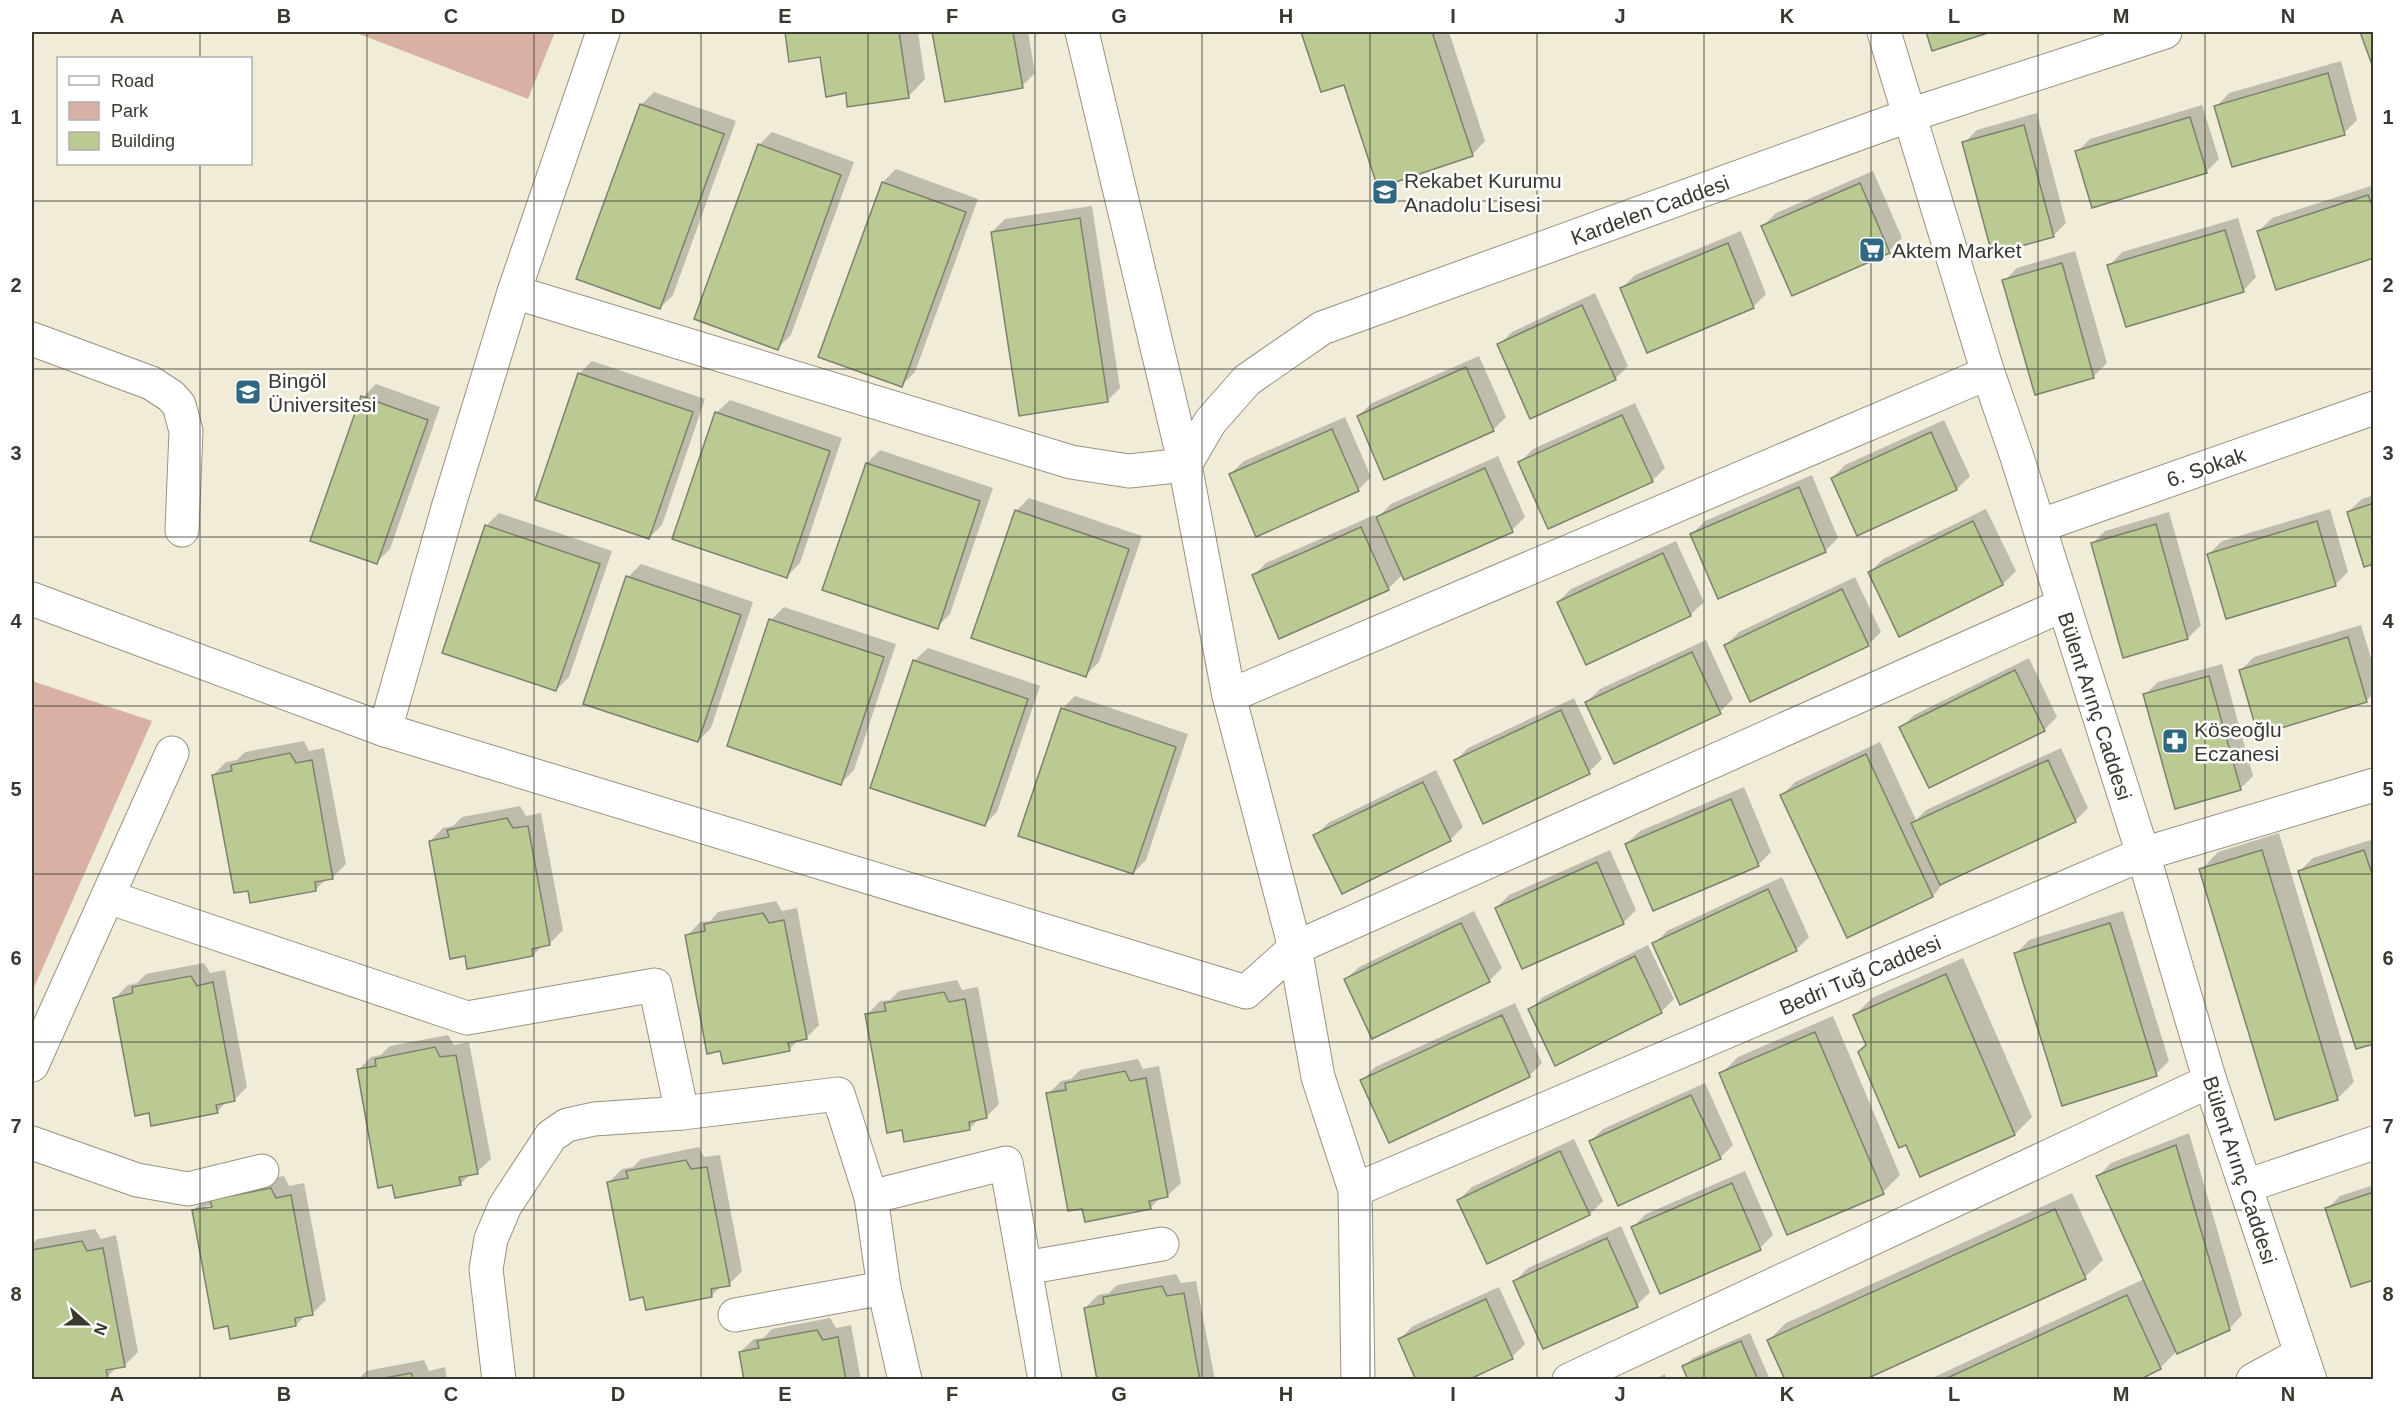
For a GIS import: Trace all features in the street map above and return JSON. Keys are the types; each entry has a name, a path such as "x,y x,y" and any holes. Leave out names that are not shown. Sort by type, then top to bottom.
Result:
{"street":[{"path":"385,730 448,508 514,292 603,32"},
{"path":"1082,32 1185,465 1229,696 1295,948 1318,1077 1355,1190 1359,1378"},
{"name":"Bülent Arınç Caddesi","path":"1884,32 1988,373 2143,854 2210,1081 2305,1367"},
{"name":"Kardelen Caddesi","path":"1185,465 1210,422 1247,380 1323,328 1910,115 2165,32"},
{"path":"514,292 1071,462 1129,471 1185,465"},
{"path":"32,339 151,383 171,396 179,405 186,431 182,530"},
{"path":"1229,696 1988,373"},
{"name":"6. Sokak","path":"2039,526 2373,408"},
{"path":"32,599 385,730 1246,992 1295,948 2062,605"},
{"path":"32,1065 172,753"},
{"name":"Bedri Tuğ Caddesi","path":"1355,1190 2143,854 2373,785"},
{"path":"108,897 467,1018 655,985 682,1113"},
{"path":"1569,1380 2210,1081"},
{"path":"499,1380 486,1269 491,1239 506,1206 551,1136 567,1125 594,1119 682,1113 838,1094 871,1197 884,1288 905,1380"},
{"path":"32,1143 136,1180 188,1189 262,1171"},
{"path":"2246,1186 2373,1143"},
{"path":"871,1197 1006,1163 1045,1380"},
{"path":"1025,1268 1162,1244"},
{"path":"735,1315 884,1288"},
{"path":"2253,1380 2305,1367"}],"green space":[{"path":"354,32 555,32 528,99"},
{"path":"32,681 152,721 32,992"}],"building":[{"path":"785,32 899,32 909,98 847,107 846,93 826,97 820,57 789,62"},
{"path":"932,32 1013,32 1023,88 945,102"},
{"path":"1301,32 1432,32 1473,156 1378,188 1344,85 1321,92"},
{"path":"1926,32 1991,32 1932,51"},
{"path":"2360,32 2374,32 2374,70"},
{"path":"2328,73 2345,135 2232,167 2214,106"},
{"path":"640,104 724,134 660,309 576,279"},
{"path":"2190,117 2207,173 2092,208 2075,151"},
{"path":"2024,125 2054,237 1992,254 1962,142"},
{"path":"758,144 841,175 778,350 694,319"},
{"path":"882,182 966,212 902,387 818,357"},
{"path":"1860,183 1890,253 1792,296 1761,226"},
{"path":"2368,195 2374,210 2374,258 2276,290 2257,231"},
{"path":"1080,218 1108,402 1019,416 991,232"},
{"path":"2225,230 2244,292 2126,327 2107,265"},
{"path":"1728,243 1754,308 1647,353 1620,288"},
{"path":"2062,263 2094,378 2035,395 2002,280"},
{"path":"1582,305 1616,380 1530,419 1497,344"},
{"path":"1466,367 1494,431 1384,480 1357,416"},
{"path":"578,373 693,412 649,539 535,500"},
{"path":"361,396 428,420 377,564 310,541"},
{"path":"715,412 830,451 787,578 672,539"},
{"path":"1622,415 1653,482 1548,529 1518,462"},
{"path":"1332,429 1359,491 1256,537 1229,474"},
{"path":"1931,432 1957,490 1857,536 1831,478"},
{"path":"866,463 980,501 938,629 822,590"},
{"path":"1485,468 1513,532 1404,580 1376,517"},
{"path":"1799,487 1826,552 1718,599 1690,534"},
{"path":"2374,503 2374,564 2364,567 2347,512"},
{"path":"1015,510 1129,549 1086,677 971,638"},
{"path":"1973,521 2003,585 1899,637 1868,572"},
{"path":"2317,521 2336,586 2226,619 2207,554"},
{"path":"2156,524 2188,639 2123,658 2091,543"},
{"path":"485,525 600,564 556,691 442,653"},
{"path":"1361,527 1389,590 1279,639 1252,575"},
{"path":"1663,553 1691,616 1586,665 1557,602"},
{"path":"626,576 741,615 698,742 583,704"},
{"path":"1842,589 1869,646 1750,702 1724,645"},
{"path":"769,619 884,657 841,785 727,746"},
{"path":"2348,637 2367,702 2258,735 2239,670"},
{"path":"1692,652 1721,714 1614,764 1585,702"},
{"path":"913,660 1028,699 985,826 870,788"},
{"path":"2015,670 2045,731 1929,788 1899,727"},
{"path":"2209,676 2241,790 2175,809 2143,694"},
{"path":"1061,708 1176,747 1133,874 1018,836"},
{"path":"1561,710 1590,774 1483,824 1454,760"},
{"path":"290,753 296,763 312,760 333,879 315,882 316,891 250,903 248,891 234,893 212,775 232,771 231,765"},
{"path":"1866,754 1933,897 1847,938 1780,795"},
{"path":"2048,760 2076,822 1940,885 1911,823"},
{"path":"1423,782 1451,841 1342,894 1313,835"},
{"path":"1731,799 1759,866 1653,911 1625,844"},
{"path":"507,818 513,828 528,826 550,945 532,949 533,956 467,969 465,956 450,959 429,841 449,837 447,830"},
{"path":"2262,850 2338,1100 2275,1120 2199,869"},
{"path":"2364,850 2374,880 2374,1044 2356,1049 2298,871"},
{"path":"1597,862 1624,924 1522,969 1495,908"},
{"path":"1768,889 1797,951 1680,1005 1652,943"},
{"path":"763,913 769,923 784,920 807,1039 788,1043 790,1051 723,1064 720,1051 707,1054 685,935 705,931 704,924"},
{"path":"1461,923 1490,982 1372,1039 1344,979"},
{"path":"2110,923 2157,1076 2062,1106 2014,953"},
{"path":"1635,956 1662,1013 1555,1066 1528,1009"},
{"path":"1946,974 2015,1135 1920,1177 1906,1145 1899,1148 1858,1052 1866,1045 1853,1015"},
{"path":"191,976 197,986 213,982 235,1101 216,1105 218,1113 151,1126 149,1113 135,1116 113,998 133,993 132,987"},
{"path":"944,992 949,1002 965,999 987,1118 969,1122 970,1130 904,1142 902,1130 887,1133 865,1014 886,1011 884,1003"},
{"path":"1502,1015 1530,1077 1389,1143 1360,1080"},
{"path":"1815,1032 1884,1194 1787,1235 1719,1073"},
{"path":"435,1047 440,1057 456,1055 478,1174 459,1177 461,1185 395,1198 392,1185 378,1188 357,1069 376,1066 375,1059"},
{"path":"1125,1071 1130,1081 1146,1078 1168,1197 1149,1201 1151,1209 1085,1222 1082,1209 1068,1211 1046,1093 1066,1090 1065,1083"},
{"path":"1691,1095 1721,1159 1618,1206 1589,1141"},
{"path":"2176,1145 2230,1330 2177,1354 2096,1176"},
{"path":"1560,1151 1590,1215 1487,1264 1457,1200"},
{"path":"686,1160 691,1169 707,1167 730,1286 711,1289 712,1297 646,1310 643,1297 630,1300 607,1182 628,1178 626,1171"},
{"path":"1732,1183 1761,1250 1660,1294 1631,1227"},
{"path":"271,1188 276,1198 291,1195 313,1315 295,1318 296,1326 230,1339 228,1326 214,1329 192,1210 212,1207 210,1200"},
{"path":"2374,1192 2374,1280 2351,1287 2325,1208"},
{"path":"2055,1209 2086,1279 1864,1380 1785,1380 1767,1340"},
{"path":"1607,1238 1638,1307 1543,1349 1513,1281"},
{"path":"82,1241 87,1251 103,1248 125,1367 106,1370 108,1378 101,1380 32,1380 32,1250"},
{"path":"1162,1286 1167,1296 1184,1293 1200,1380 1097,1380 1084,1308 1104,1304 1103,1297"},
{"path":"2127,1295 2161,1369 2139,1380 1943,1380"},
{"path":"1486,1299 1513,1359 1468,1380 1416,1380 1398,1339"},
{"path":"817,1330 823,1340 838,1337 846,1380 744,1380 739,1352 759,1348 757,1341"},
{"path":"1741,1341 1758,1380 1688,1380 1682,1366"},
{"path":"411,1373 414,1380 374,1380"}],"place":[{"name":"Rekabet Kurumu Anadolu Lisesi","path":"1385,192"},
{"name":"Aktem Market","path":"1872,250"},
{"name":"Bingöl Üniversitesi","path":"248,392"},
{"name":"Köseoğlu Eczanesi","path":"2175,741"}]}
